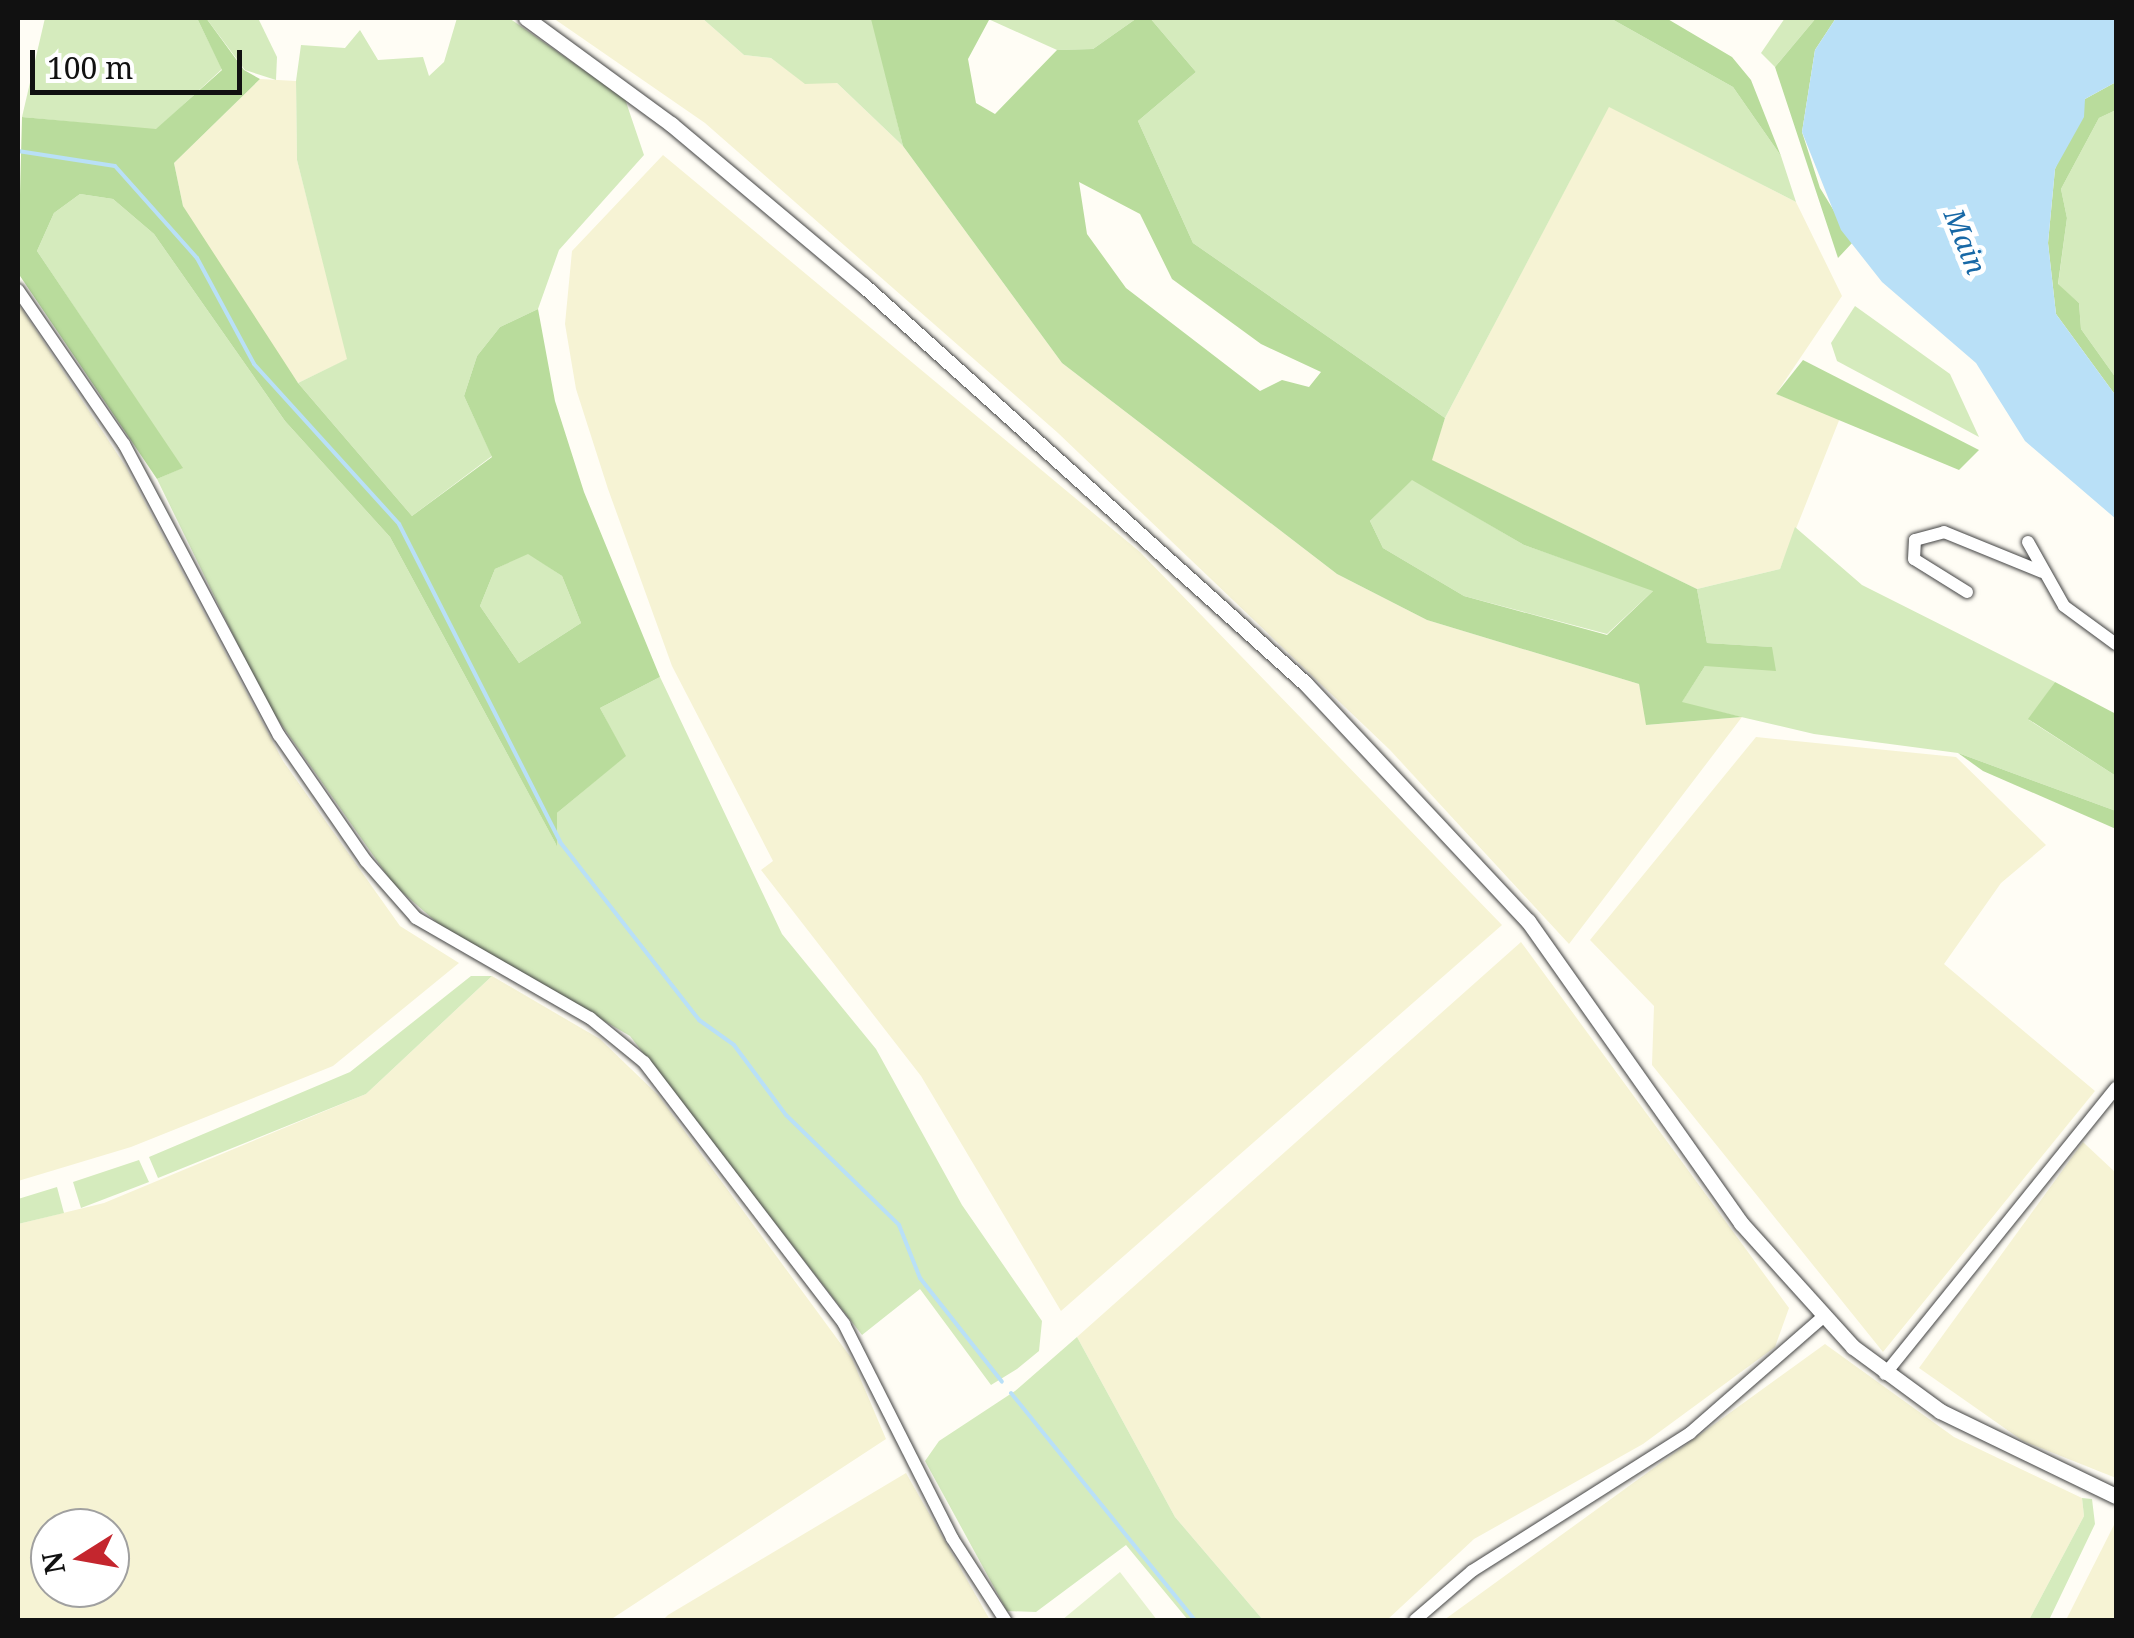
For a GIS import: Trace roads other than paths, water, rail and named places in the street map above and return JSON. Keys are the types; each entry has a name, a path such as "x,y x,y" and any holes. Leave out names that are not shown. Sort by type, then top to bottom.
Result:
{"street":[{"path":"526,18 671,124 863,285 1320,698 1528,921 1741,1223 1823,1317 1886,1374 1999,1443 2116,1496"},
{"path":"18,290 124,444 279,735 354,846 416,918 590,1018 644,1062 844,1324 952,1538 1005,1620"},
{"path":"1968,592 1914,560 1915,540 1944,532 2042,572"},
{"path":"2028,542 2064,606 2116,644"},
{"path":"1886,1374 2116,1088"},
{"path":"1415,1620 1472,1571 1690,1433 1823,1317"}],"water":[{"name":"Main","path":"1836,18 2116,18 2116,82 2085,99 2084,117 2055,169 2048,243 2056,314 2116,396 2116,519 2025,441 1976,363 1882,282 1841,230 1802,132 1815,50"}],"waterway":[{"path":"18,151 115,166 197,258 254,364 399,524 560,842 699,1020 734,1045 786,1115 899,1225 920,1278 1002,1382"},
{"path":"1011,1393 1195,1620"}]}
